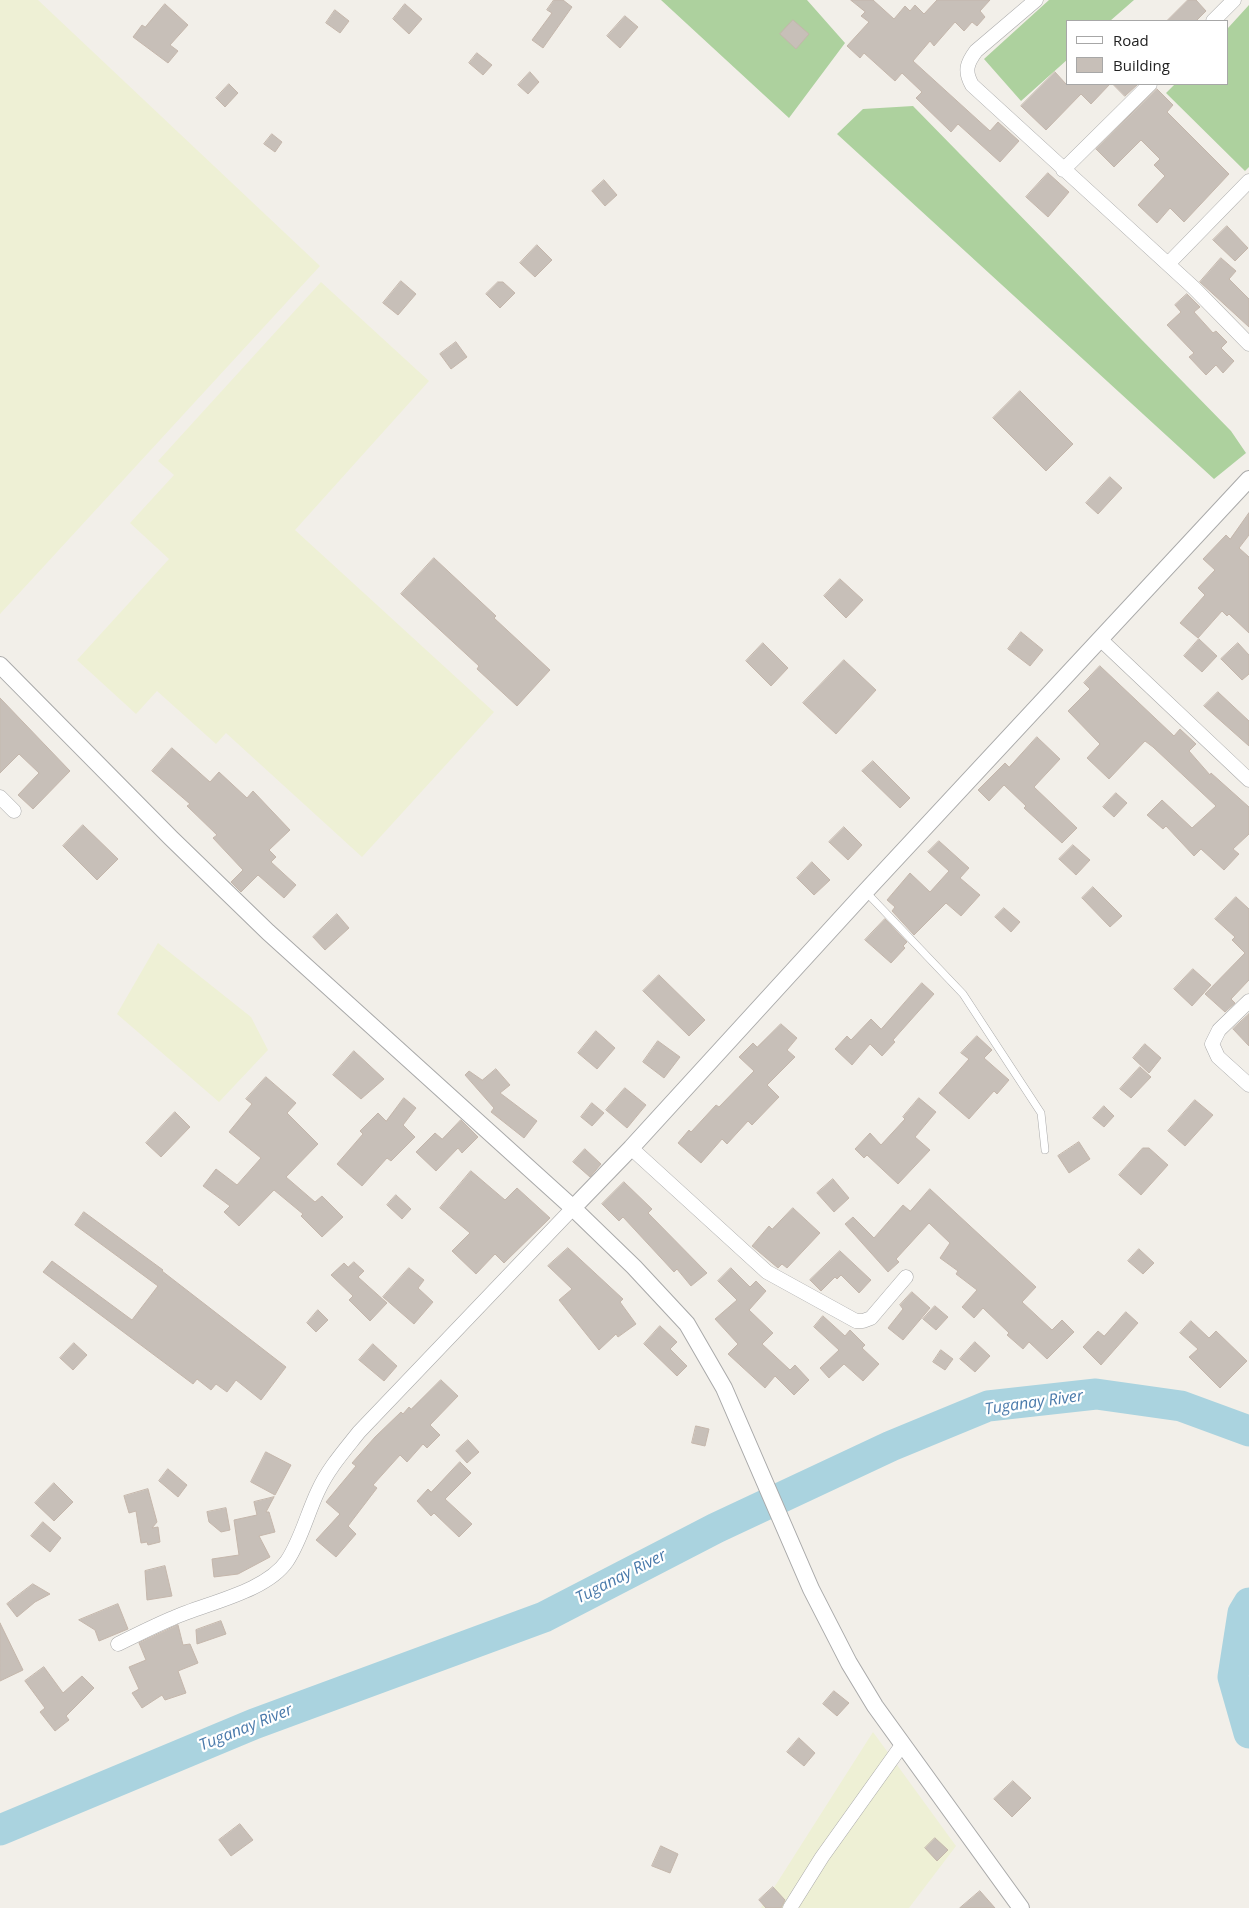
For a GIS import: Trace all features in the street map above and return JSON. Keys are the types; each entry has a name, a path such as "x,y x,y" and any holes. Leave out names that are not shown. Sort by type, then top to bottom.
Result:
{"street":[{"path":"1036,0 976,51 969,60 966,69 972,85 1194,288 1249,344"},
{"path":"1214,20 1234,0"},
{"path":"1063,170 1149,85"},
{"path":"1168,264 1249,181"},
{"path":"118,1644 174,1617 244,1590 266,1579 286,1562 295,1548 318,1490 334,1463 353,1440 631,1148 1249,479"},
{"path":"1100,639 1249,780"},
{"path":"0,665 171,838 268,932 573,1208 634,1267 686,1324 724,1388 830,1627 875,1706 1021,1908"},
{"path":"0,797 14,811"},
{"path":"1249,1001 1219,1030 1212,1044 1218,1057 1249,1086"},
{"path":"631,1148 768,1272 856,1321 871,1318 906,1277"},
{"path":"790,1908 822,1858 902,1745"}],"lane":[{"path":"866,892 963,994 1041,1113 1045,1150"}],"green space":[{"path":"0,0 38,0 320,266 0,614"},
{"path":"661,0 807,0 845,43 789,118"},
{"path":"1049,0 1134,0 1111,20 1066,20 1066,61 1021,101 984,59"},
{"path":"1249,5 1249,167 1245,171 1166,93 1174,85 1229,85 1229,27"},
{"path":"913,106 1231,431 1246,453 1214,479 837,134 863,109"},
{"path":"321,282 429,381 295,530 494,712 362,857 226,733 216,744 157,691 136,714 77,660 169,559 130,523 174,475 158,461"},
{"path":"158,943 251,1017 268,1050 219,1102 117,1014"},
{"path":"873,1732 956,1846 909,1908 761,1908"}],"building":[{"path":"554,0 563,0 572,7 543,48 532,40 552,13 547,10"},
{"path":"851,0 873,0 894,19 905,6 910,11 915,5 924,14 937,0 990,0 980,11 985,17 977,26 972,22 964,31 955,22 934,46 930,41 913,61 990,131 998,122 1019,141 1000,162 958,124 951,132 916,98 922,92 902,73 895,81 864,53 860,58 847,46 869,22 861,16 865,12"},
{"path":"1188,0 1196,0 1206,11 1197,20 1168,20"},
{"path":"165,4 188,25 170,45 178,51 168,63 133,37 142,25 145,27"},
{"path":"405,4 422,19 409,34 393,19"},
{"path":"335,10 349,21 340,33 326,23"},
{"path":"625,16 638,27 620,48 607,36"},
{"path":"793,20 809,34 796,49 780,34"},
{"path":"477,53 492,65 483,75 469,63"},
{"path":"530,72 539,82 528,94 518,85"},
{"path":"1055,72 1066,85 1109,85 1091,104 1081,94 1046,130 1021,106"},
{"path":"229,84 238,93 225,107 216,98"},
{"path":"1114,85 1137,85 1125,96"},
{"path":"1157,89 1173,105 1167,112 1229,174 1184,222 1170,208 1157,223 1138,205 1165,176 1154,165 1160,159 1141,140 1114,167 1096,149"},
{"path":"272,134 282,142 275,152 264,144"},
{"path":"1048,173 1069,192 1048,217 1026,197"},
{"path":"604,180 617,195 605,206 592,191"},
{"path":"1227,226 1248,248 1235,261 1213,240"},
{"path":"537,245 552,260 535,277 520,263"},
{"path":"1221,258 1236,271 1229,279 1249,299 1249,327 1200,282"},
{"path":"401,281 416,294 398,315 383,303"},
{"path":"498,282 503,282 515,293 500,308 486,294"},
{"path":"1187,294 1200,307 1194,312 1213,333 1216,331 1227,342 1221,348 1234,361 1223,373 1216,365 1206,375 1189,357 1194,353 1167,325 1181,312 1175,305"},
{"path":"456,342 467,357 451,369 440,354"},
{"path":"1020,391 1073,444 1046,471 993,418"},
{"path":"1110,477 1122,488 1098,514 1086,503"},
{"path":"1249,513 1249,535 1239,548 1249,557 1249,633 1229,614 1227,616 1222,611 1198,638 1180,623 1205,595 1198,588 1215,570 1203,559 1226,535 1230,539"},
{"path":"434,558 550,670 517,706 477,669 479,666 401,594"},
{"path":"840,579 863,600 846,618 824,596"},
{"path":"1021,632 1043,650 1030,666 1008,649"},
{"path":"1199,639 1217,656 1202,672 1184,656"},
{"path":"763,643 788,668 771,686 746,661"},
{"path":"1238,643 1249,655 1249,674 1242,680 1221,659"},
{"path":"844,660 876,690 836,734 803,703"},
{"path":"1100,666 1174,736 1180,729 1196,744 1189,751 1210,775 1211,773 1249,807 1249,834 1233,849 1239,854 1224,870 1201,849 1194,856 1166,826 1163,829 1147,815 1162,800 1192,828 1216,806 1153,747 1145,741 1109,779 1087,758 1100,744 1068,711 1090,689 1084,683"},
{"path":"1218,692 1249,721 1249,746 1204,706"},
{"path":"0,698 70,771 33,809 18,795 39,773 19,754 0,773"},
{"path":"1037,737 1060,759 1034,787 1077,828 1062,843 1024,808 1026,806 1004,785 989,801 978,790 1005,763 1009,767"},
{"path":"172,748 210,782 219,772 247,798 253,791 290,830 269,850 276,857 271,862 296,885 284,898 258,875 241,892 231,882 243,870 213,838 217,835 187,806 190,804 152,771"},
{"path":"873,761 910,798 900,808 862,771"},
{"path":"1116,793 1127,803 1114,817 1103,807"},
{"path":"83,825 118,859 97,880 63,846"},
{"path":"844,827 862,845 848,860 829,842"},
{"path":"939,841 969,868 960,878 980,895 961,916 946,903 914,935 892,911 895,907 887,900 910,873 930,892 949,871 928,852"},
{"path":"1073,845 1090,860 1076,875 1059,859"},
{"path":"812,862 830,880 814,895 797,878"},
{"path":"1093,887 1122,916 1110,927 1082,898"},
{"path":"1236,897 1249,909 1249,980 1231,999 1235,1003 1225,1012 1205,994 1245,953 1232,940 1235,937 1215,919"},
{"path":"1004,908 1020,922 1011,932 995,917"},
{"path":"337,914 349,928 325,950 313,937"},
{"path":"885,919 907,942 903,946 905,948 891,963 865,940"},
{"path":"1193,969 1211,985 1192,1006 1174,989"},
{"path":"659,975 705,1020 689,1036 643,991"},
{"path":"922,983 934,994 893,1040 895,1042 882,1056 870,1044 852,1065 835,1049 847,1036 851,1040 871,1019 881,1029"},
{"path":"1249,1014 1249,1046 1233,1029"},
{"path":"781,1024 797,1038 787,1050 795,1057 767,1085 779,1097 752,1125 748,1121 727,1144 722,1139 701,1163 678,1143 716,1105 719,1107 754,1071 739,1057 753,1043 757,1047"},
{"path":"596,1031 615,1048 597,1069 578,1053"},
{"path":"977,1036 992,1050 984,1058 1009,1080 997,1094 994,1091 969,1119 939,1093 969,1059 961,1053"},
{"path":"658,1041 680,1057 664,1078 643,1062"},
{"path":"1145,1044 1161,1058 1149,1073 1133,1058"},
{"path":"354,1051 384,1079 361,1099 333,1075"},
{"path":"1140,1067 1151,1077 1131,1098 1120,1089"},
{"path":"496,1069 510,1085 500,1093 537,1121 524,1138 491,1112 494,1108 465,1075 469,1071 482,1080"},
{"path":"266,1077 296,1103 287,1113 318,1144 286,1177 315,1202 322,1196 343,1217 322,1237 301,1216 303,1214 274,1190 239,1226 224,1212 230,1206 203,1186 216,1169 237,1185 261,1158 229,1132 252,1104 246,1099"},
{"path":"625,1088 646,1105 627,1128 606,1110"},
{"path":"404,1098 416,1108 403,1125 415,1137 391,1161 387,1158 362,1186 337,1164 363,1134 360,1131 378,1113 386,1121"},
{"path":"919,1098 936,1112 915,1137 930,1150 898,1184 867,1155 864,1158 855,1149 870,1133 881,1145 905,1119 903,1117"},
{"path":"1195,1100 1213,1115 1185,1146 1168,1131"},
{"path":"592,1103 604,1113 592,1126 581,1117"},
{"path":"1104,1106 1114,1116 1104,1127 1093,1118"},
{"path":"175,1112 190,1127 161,1157 146,1143"},
{"path":"461,1120 478,1137 462,1153 458,1148 436,1171 416,1152 435,1133 442,1139"},
{"path":"1079,1142 1090,1159 1069,1173 1058,1156"},
{"path":"1143,1148 1149,1148 1168,1165 1141,1195 1119,1175"},
{"path":"585,1149 601,1164 590,1177 573,1162"},
{"path":"471,1171 505,1200 517,1188 550,1218 504,1263 495,1254 476,1274 452,1251 470,1233 440,1208"},
{"path":"833,1179 849,1198 834,1212 817,1193"},
{"path":"624,1182 652,1209 648,1213 707,1273 691,1286 677,1269 674,1272 623,1217 619,1221 602,1204"},
{"path":"930,1189 1036,1287 1022,1302 1052,1330 1062,1320 1074,1332 1047,1359 1029,1342 1023,1349 1007,1335 1009,1333 983,1308 974,1318 962,1307 977,1290 956,1274 958,1271 940,1258 950,1243 929,1223 896,1259 899,1262 888,1272 845,1224 853,1217 874,1238 903,1205 910,1211"},
{"path":"396,1195 411,1209 402,1219 387,1205"},
{"path":"793,1208 820,1233 787,1268 782,1264 778,1268 752,1246 769,1226 772,1229"},
{"path":"84,1212 163,1270 286,1367 261,1400 236,1380 227,1392 216,1384 211,1390 197,1379 193,1384 43,1272 52,1261 132,1320 158,1286 75,1225"},
{"path":"568,1248 623,1299 620,1302 636,1324 618,1337 616,1334 599,1350 559,1300 572,1289 548,1266"},
{"path":"1139,1249 1154,1263 1143,1274 1128,1261"},
{"path":"840,1251 871,1280 859,1293 841,1275 837,1279 835,1277 821,1291 810,1280"},
{"path":"354,1262 364,1271 358,1277 387,1303 370,1321 349,1300 353,1296 331,1275 344,1263 348,1267"},
{"path":"409,1268 424,1280 418,1288 433,1302 414,1324 383,1297"},
{"path":"731,1268 750,1287 756,1281 766,1291 749,1310 773,1333 762,1344 790,1370 795,1365 809,1380 794,1395 775,1376 765,1388 728,1354 738,1344 715,1319 737,1300 718,1281"},
{"path":"912,1292 930,1308 903,1340 888,1328 903,1309 900,1305"},
{"path":"935,1306 948,1317 936,1330 923,1319"},
{"path":"318,1310 328,1320 316,1332 307,1323"},
{"path":"1126,1312 1138,1323 1101,1365 1083,1347 1098,1331 1104,1336"},
{"path":"823,1316 845,1336 850,1330 865,1345 862,1348 879,1364 863,1381 844,1364 829,1378 820,1368 839,1350 814,1327"},
{"path":"1191,1321 1209,1338 1216,1331 1247,1361 1220,1388 1189,1357 1198,1349 1180,1333"},
{"path":"660,1326 677,1342 670,1349 687,1366 677,1376 644,1344"},
{"path":"975,1342 990,1356 975,1372 960,1359"},
{"path":"74,1343 87,1355 73,1370 60,1358"},
{"path":"373,1344 397,1366 384,1381 359,1360"},
{"path":"941,1350 953,1359 945,1370 933,1362"},
{"path":"441,1380 458,1396 430,1425 440,1435 427,1448 423,1444 407,1462 400,1455 373,1485 377,1488 348,1526 356,1534 336,1557 316,1540 340,1514 326,1502 356,1466 352,1463 375,1437 401,1412 403,1414 409,1407 411,1409"},
{"path":"696,1426 709,1429 705,1446 692,1443"},
{"path":"468,1440 479,1452 467,1463 456,1451"},
{"path":"266,1452 291,1465 275,1495 251,1482"},
{"path":"460,1462 471,1473 445,1499 472,1524 459,1537 434,1513 431,1516 417,1501 428,1489 431,1492"},
{"path":"168,1469 187,1485 178,1497 159,1481"},
{"path":"54,1483 73,1502 54,1521 35,1503"},
{"path":"148,1489 157,1522 152,1528 158,1527 160,1542 148,1545 147,1542 141,1543 136,1511 129,1513 124,1496"},
{"path":"274,1497 266,1512 269,1512 275,1532 259,1536 270,1557 238,1574 214,1577 212,1559 239,1555 234,1520 257,1515 254,1502"},
{"path":"226,1508 230,1530 221,1532 209,1522 207,1512"},
{"path":"43,1522 61,1538 50,1552 31,1536"},
{"path":"165,1566 172,1596 147,1600 145,1571"},
{"path":"33,1584 50,1594 35,1602 17,1617 7,1604"},
{"path":"118,1604 128,1629 99,1641 95,1630 79,1620"},
{"path":"221,1621 226,1634 197,1644 196,1630"},
{"path":"0,1623 23,1670 0,1681"},
{"path":"178,1625 183,1645 190,1644 198,1663 178,1671 186,1693 165,1700 162,1695 142,1708 132,1693 139,1689 129,1667 146,1660 139,1643"},
{"path":"44,1667 63,1693 82,1676 94,1688 66,1716 69,1720 55,1731 40,1712 45,1708 25,1681"},
{"path":"834,1691 849,1703 837,1716 823,1704"},
{"path":"799,1738 815,1753 804,1766 787,1752"},
{"path":"1013,1781 1031,1798 1012,1817 994,1799"},
{"path":"240,1824 253,1840 231,1856 219,1840"},
{"path":"935,1838 948,1850 937,1861 925,1848"},
{"path":"661,1846 678,1854 670,1873 652,1866"},
{"path":"773,1887 785,1900 781,1908 766,1908 759,1900"},
{"path":"980,1891 995,1908 960,1908"}],"waterway":[{"name":"Tuganay River","path":"0,1830 254,1724 544,1617 716,1528 891,1446 988,1406 1096,1394 1181,1406 1249,1431"},
{"name":"Tuganay River","path":"1249,1603 1243,1613 1233,1677 1249,1733"}]}
